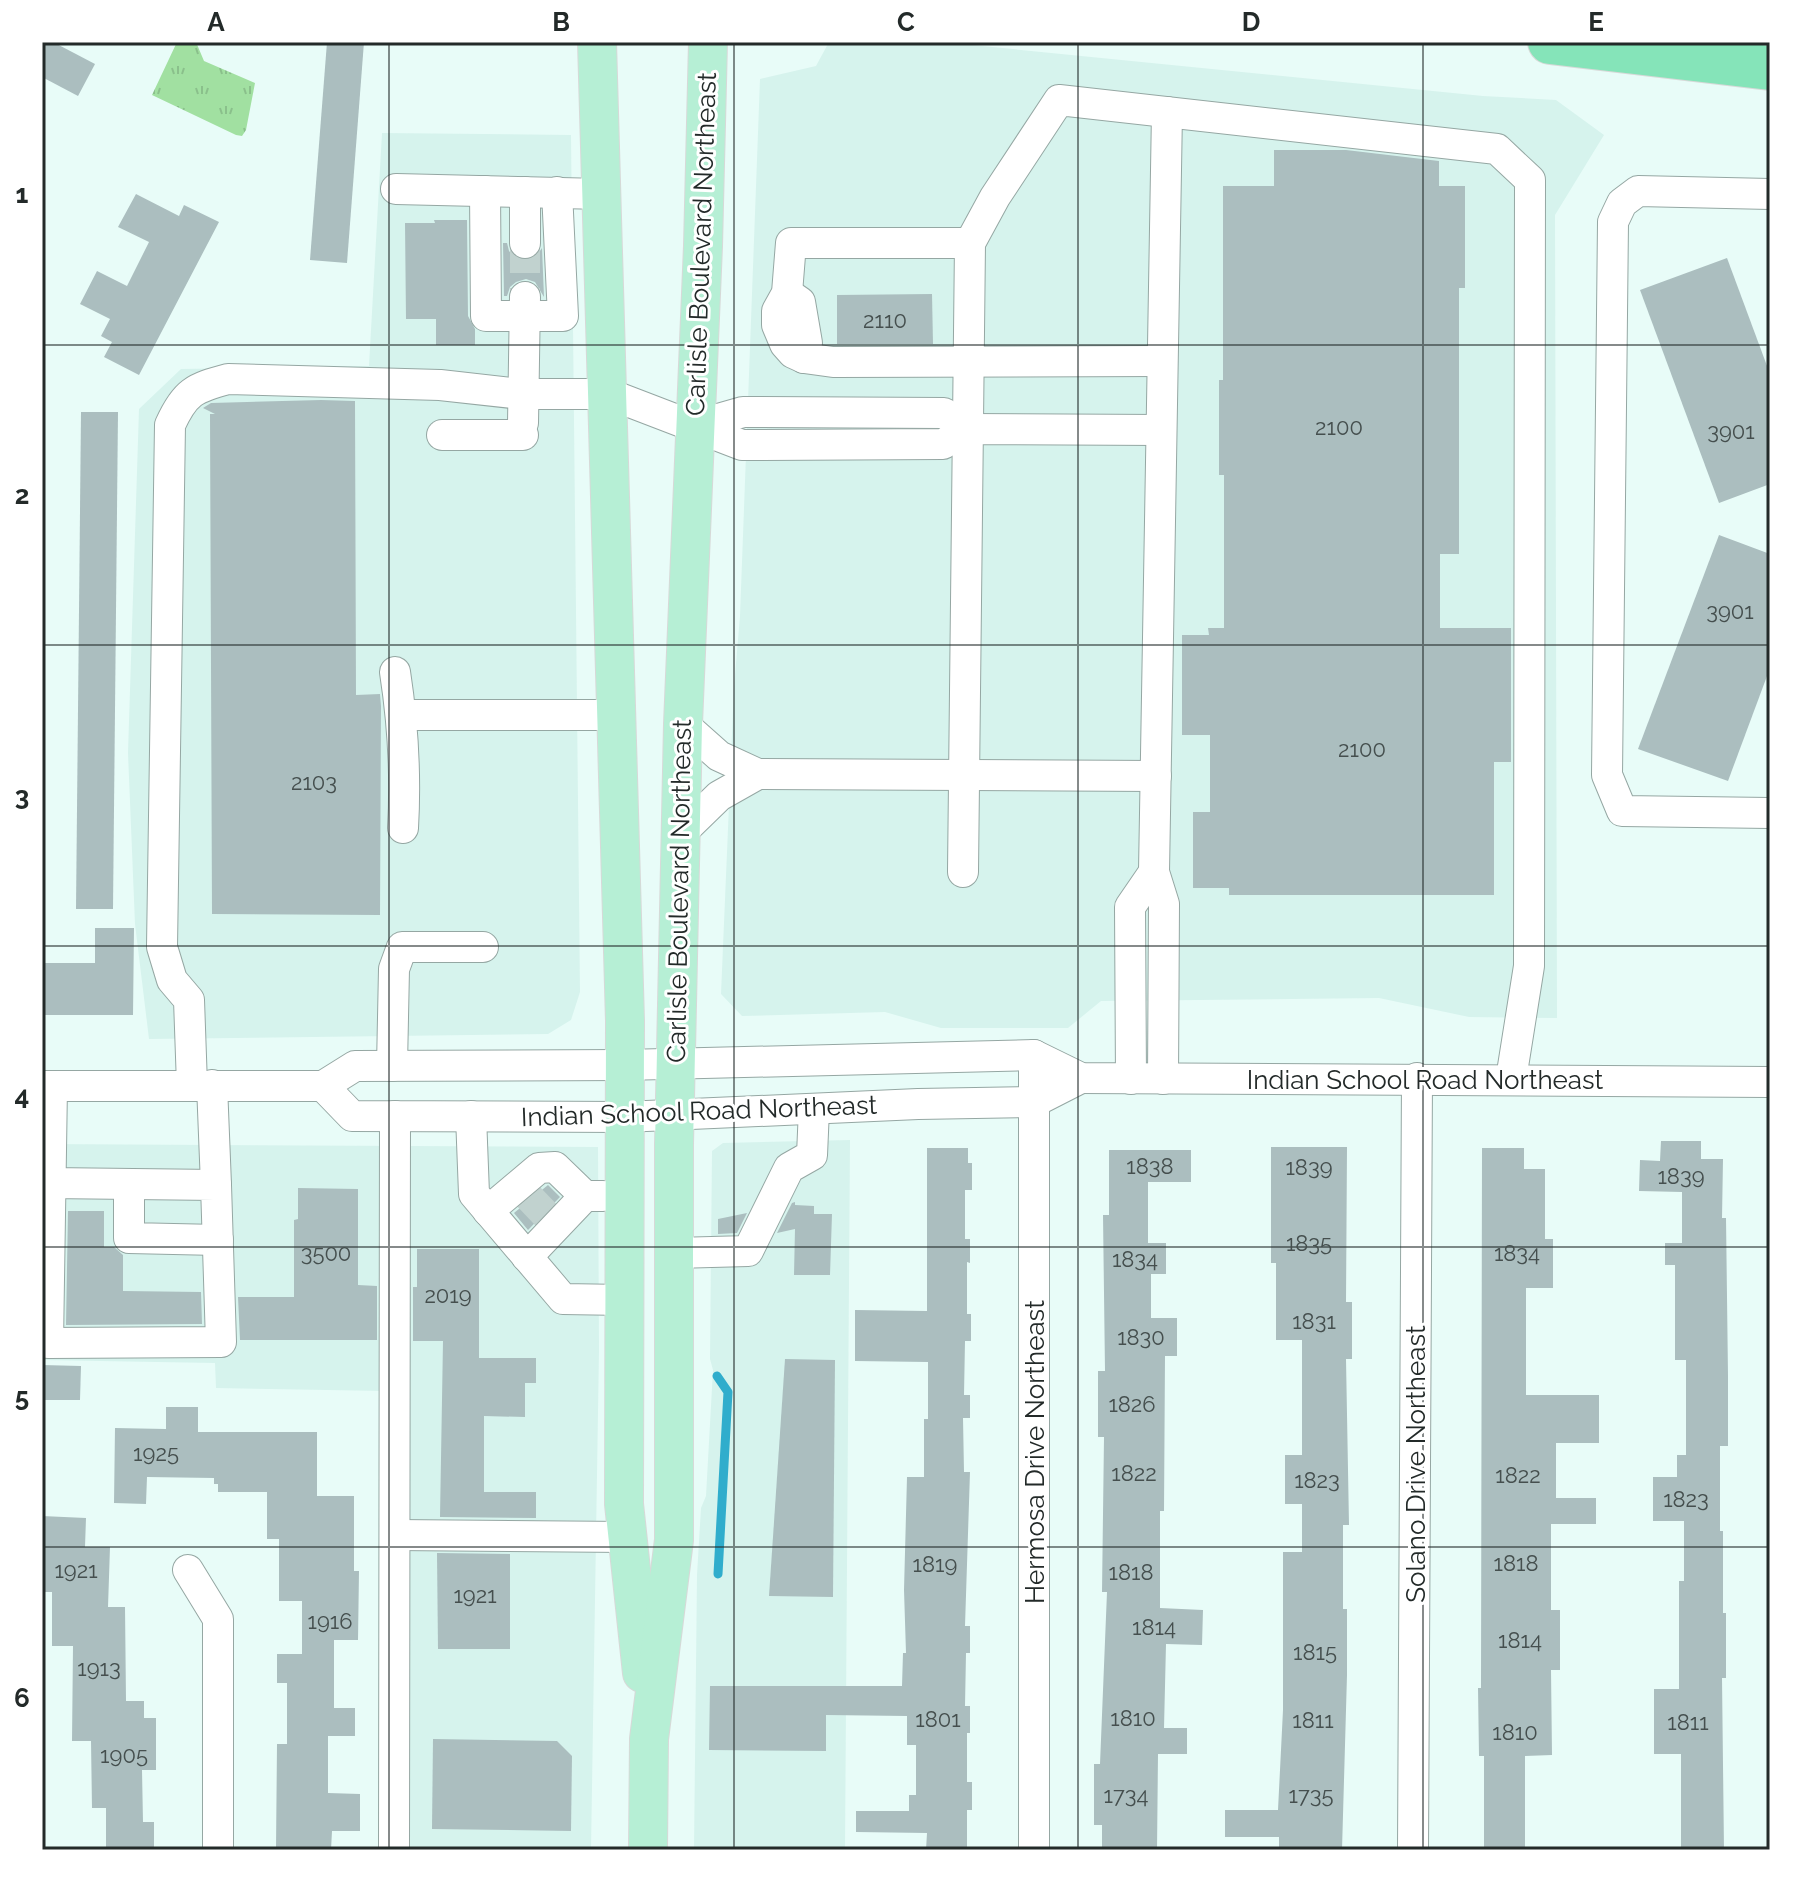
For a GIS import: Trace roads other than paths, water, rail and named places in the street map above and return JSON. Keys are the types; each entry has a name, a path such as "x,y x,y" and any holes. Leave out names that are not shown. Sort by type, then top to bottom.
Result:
{"highway":[{"path":"1550,42 1770,68"}],"main road":[{"name":"Carlisle Boulevard Northeast","path":"597,42 625,1006 624,1504 649,1739"},
{"name":"Carlisle Boulevard Northeast","path":"648,1850 649,1739 674,1540 674,1116 683,724 703,246 708,42"}],"street":[{"path":"963,872 970,243 995,197 1059,100 1497,149 1530,180 1529,966 1511,1079"},
{"path":"1163,1079 1164,904 1154,872 1167,112"},
{"path":"396,189 602,194"},
{"path":"485,191 486,316 525,306 563,316 606,316"},
{"path":"1770,194 1638,191 1622,203 1613,222 1607,775 1622,811 1770,813"},
{"path":"525,192 525,243"},
{"path":"557,192 563,316"},
{"path":"970,243 791,243 787,293 777,311 777,325 785,344 793,353 804,358 862,363 1162,361"},
{"path":"522,417 525,306"},
{"path":"323,1086 202,1085 47,1086 50,1183 48,1343 221,1342 216,1185 202,1085 189,1000 172,980 162,947 170,425 181,402 202,386 228,379 440,385 473,389 522,417"},
{"path":"473,389 475,435"},
{"path":"442,435 475,435 522,417 609,394 694,426 743,412 944,413 968,429 1161,430"},
{"path":"395,672 401,715 403,828"},
{"path":"401,715 615,715"},
{"path":"683,724 719,756 758,774 1156,776"},
{"path":"681,833 719,796 758,774"},
{"path":"1131,1079 1130,907 1154,872"},
{"path":"392,1066 394,969 402,947 483,947"},
{"name":"Indian School Road Northeast","path":"1081,1078 1034,1102 624,1117 352,1116 323,1086 355,1066 624,1065 1034,1055 1081,1078 1770,1082"},
{"name":"Hermosa Drive Northeast","path":"1034,1055 1034,1850"},
{"name":"Solano Drive Northeast","path":"1413,1850 1417,1078"},
{"path":"675,1253 748,1251 789,1168 812,1155 814,1109"},
{"path":"394,1850 395,1116"},
{"path":"471,1116 474,1194 488,1211 563,1299 624,1300"},
{"path":"488,1211 522,1190 539,1168 555,1167 585,1196"},
{"path":"50,1183 216,1185"},
{"path":"129,1185 129,1238 218,1240"},
{"path":"527,1257 552,1222 585,1196 624,1196"},
{"path":"395,1535 627,1537"},
{"path":"188,1570 218,1619 218,1850"}],"waterway":[{"path":"717,1376 728,1392 718,1574"}],"tunnel":[{"path":"525,243 525,296"},
{"path":"526,1194 548,1217"}]}
